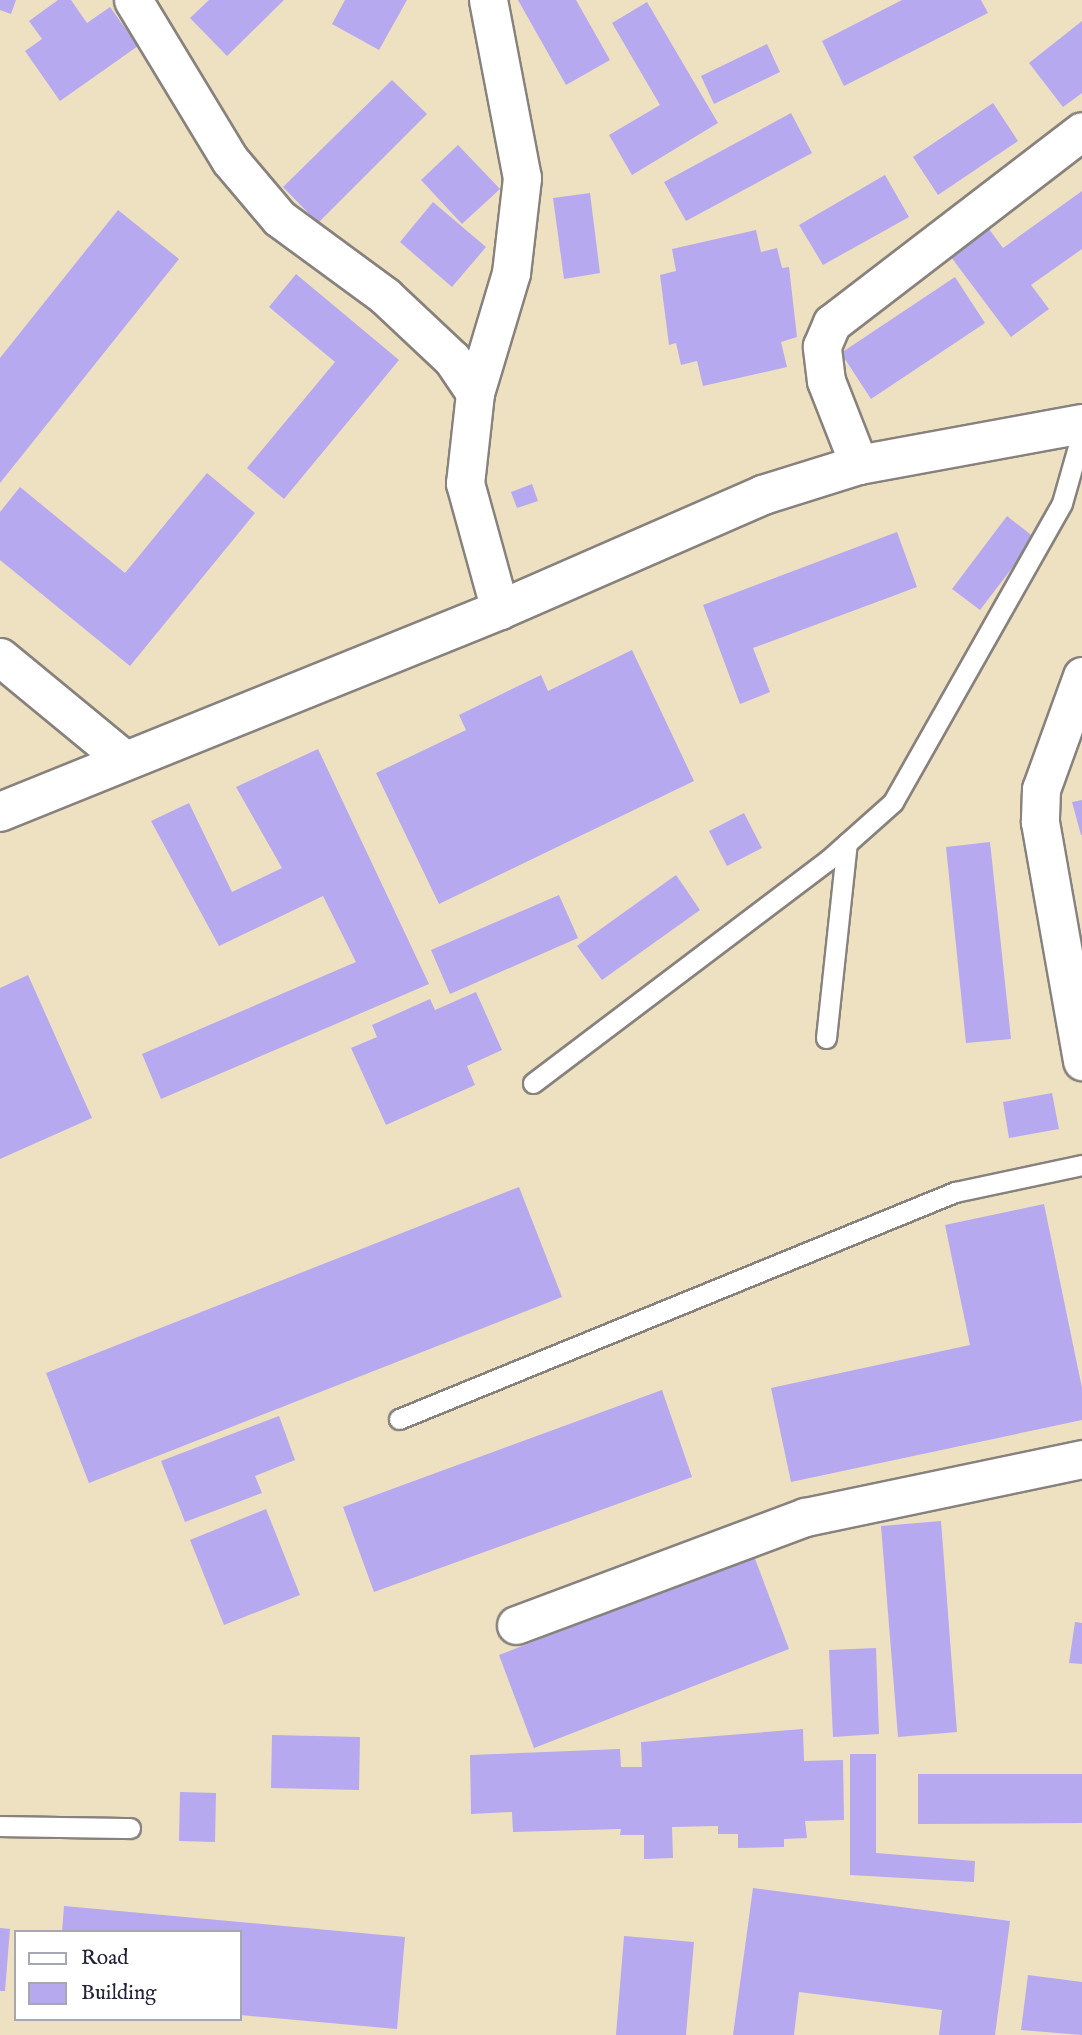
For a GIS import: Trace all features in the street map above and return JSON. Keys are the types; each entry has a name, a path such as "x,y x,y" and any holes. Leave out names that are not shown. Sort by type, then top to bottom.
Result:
{"street":[{"path":"133,0 230,160 279,218 385,296 453,359 475,393"},
{"path":"488,0 522,178 512,273 475,393 465,483 500,610"},
{"path":"859,465 825,381 822,346 832,323 1082,131"},
{"path":"0,812 500,610 763,495 859,465 1082,424"},
{"path":"0,657 125,760"},
{"path":"1082,676 1041,789 1040,822 1082,1061"},
{"path":"516,1625 806,1517 1082,1459"}],"lane":[{"path":"533,1083 847,843 893,802 988,642 1062,503 1082,433"},
{"path":"826,1038 847,843"},
{"path":"398,1419 956,1192 1082,1165"},
{"path":"0,1826 131,1828"}],"building":[{"path":"0,0 16,0 11,14 0,10"},
{"path":"58,0 71,0 87,23 110,7 138,46 60,101 25,51 42,39 29,21"},
{"path":"209,0 284,0 227,56 190,18"},
{"path":"345,0 407,0 379,50 332,24"},
{"path":"518,0 576,0 610,60 566,85"},
{"path":"902,0 981,0 988,13 844,86 822,41"},
{"path":"647,2 718,123 632,175 609,135 660,105 612,23"},
{"path":"1082,21 1082,93 1063,107 1029,63"},
{"path":"767,44 780,72 714,104 701,76"},
{"path":"392,80 427,114 318,223 283,187"},
{"path":"993,103 1018,141 938,195 913,157"},
{"path":"791,113 812,153 686,221 664,182"},
{"path":"458,145 500,189 462,224 421,180"},
{"path":"885,175 909,217 823,265 799,225"},
{"path":"1082,191 1082,249 1031,285 1049,309 1011,337 948,253 986,225 1003,248"},
{"path":"590,193 600,273 564,279 553,198"},
{"path":"433,202 486,247 452,287 400,242"},
{"path":"118,210 179,259 0,483 0,358"},
{"path":"756,230 761,252 777,248 782,268 789,267 797,337 781,342 787,367 703,386 697,361 681,365 676,343 669,345 660,275 676,271 672,249"},
{"path":"296,274 399,360 284,499 247,468 335,362 269,307"},
{"path":"955,277 985,323 871,399 841,353"},
{"path":"207,473 255,513 130,666 0,560 0,512 20,487 125,573"},
{"path":"532,484 538,501 517,508 511,492"},
{"path":"1007,516 1035,538 980,610 952,589"},
{"path":"897,532 917,587 753,648 770,692 740,704 703,605"},
{"path":"632,650 694,781 439,904 376,773 466,730 459,715 541,675 548,691"},
{"path":"318,749 429,984 161,1099 142,1054 356,962 323,896 219,946 151,821 189,803 232,892 282,868 236,787"},
{"path":"1082,800 1082,835 1081,835 1072,802"},
{"path":"744,813 762,848 727,866 709,831"},
{"path":"990,842 1011,1039 966,1043 946,847"},
{"path":"676,875 700,910 602,980 577,946"},
{"path":"559,895 578,938 450,994 431,950"},
{"path":"28,975 92,1118 0,1159 0,988"},
{"path":"476,992 502,1050 467,1066 475,1085 386,1125 351,1048 377,1037 372,1025 430,999 435,1010"},
{"path":"1052,1093 1059,1129 1009,1138 1003,1102"},
{"path":"519,1187 562,1297 89,1483 46,1373"},
{"path":"1044,1204 1082,1388 1082,1420 791,1482 771,1388 970,1345 945,1225"},
{"path":"662,1390 692,1477 374,1592 343,1507"},
{"path":"279,1416 295,1460 255,1476 262,1493 185,1522 161,1461"},
{"path":"266,1509 300,1595 224,1625 190,1540"},
{"path":"941,1521 957,1732 898,1737 881,1526"},
{"path":"754,1556 789,1649 534,1748 499,1655"},
{"path":"1075,1622 1082,1623 1082,1664 1069,1663"},
{"path":"876,1648 879,1734 833,1737 829,1650"},
{"path":"803,1729 804,1761 843,1760 844,1820 805,1821 807,1838 784,1839 784,1847 738,1848 738,1834 718,1834 718,1826 672,1827 673,1858 644,1859 644,1835 620,1835 621,1829 513,1832 512,1812 471,1814 470,1755 620,1749 621,1767 642,1767 641,1742"},
{"path":"272,1735 360,1737 359,1790 271,1788"},
{"path":"850,1754 876,1754 876,1853 975,1861 974,1882 850,1875"},
{"path":"918,1774 1082,1774 1082,1823 918,1824"},
{"path":"180,1792 216,1793 215,1842 179,1841"},
{"path":"753,1888 1010,1921 995,2035 939,2035 942,2010 799,1992 794,2035 733,2035"},
{"path":"64,1906 405,1937 397,2029 242,2015 242,1930 62,1930"},
{"path":"0,1928 10,1929 5,1991 0,1991"},
{"path":"624,1936 694,1942 686,2035 616,2035"},
{"path":"1028,1975 1082,1982 1082,2035 1021,2030"}]}
